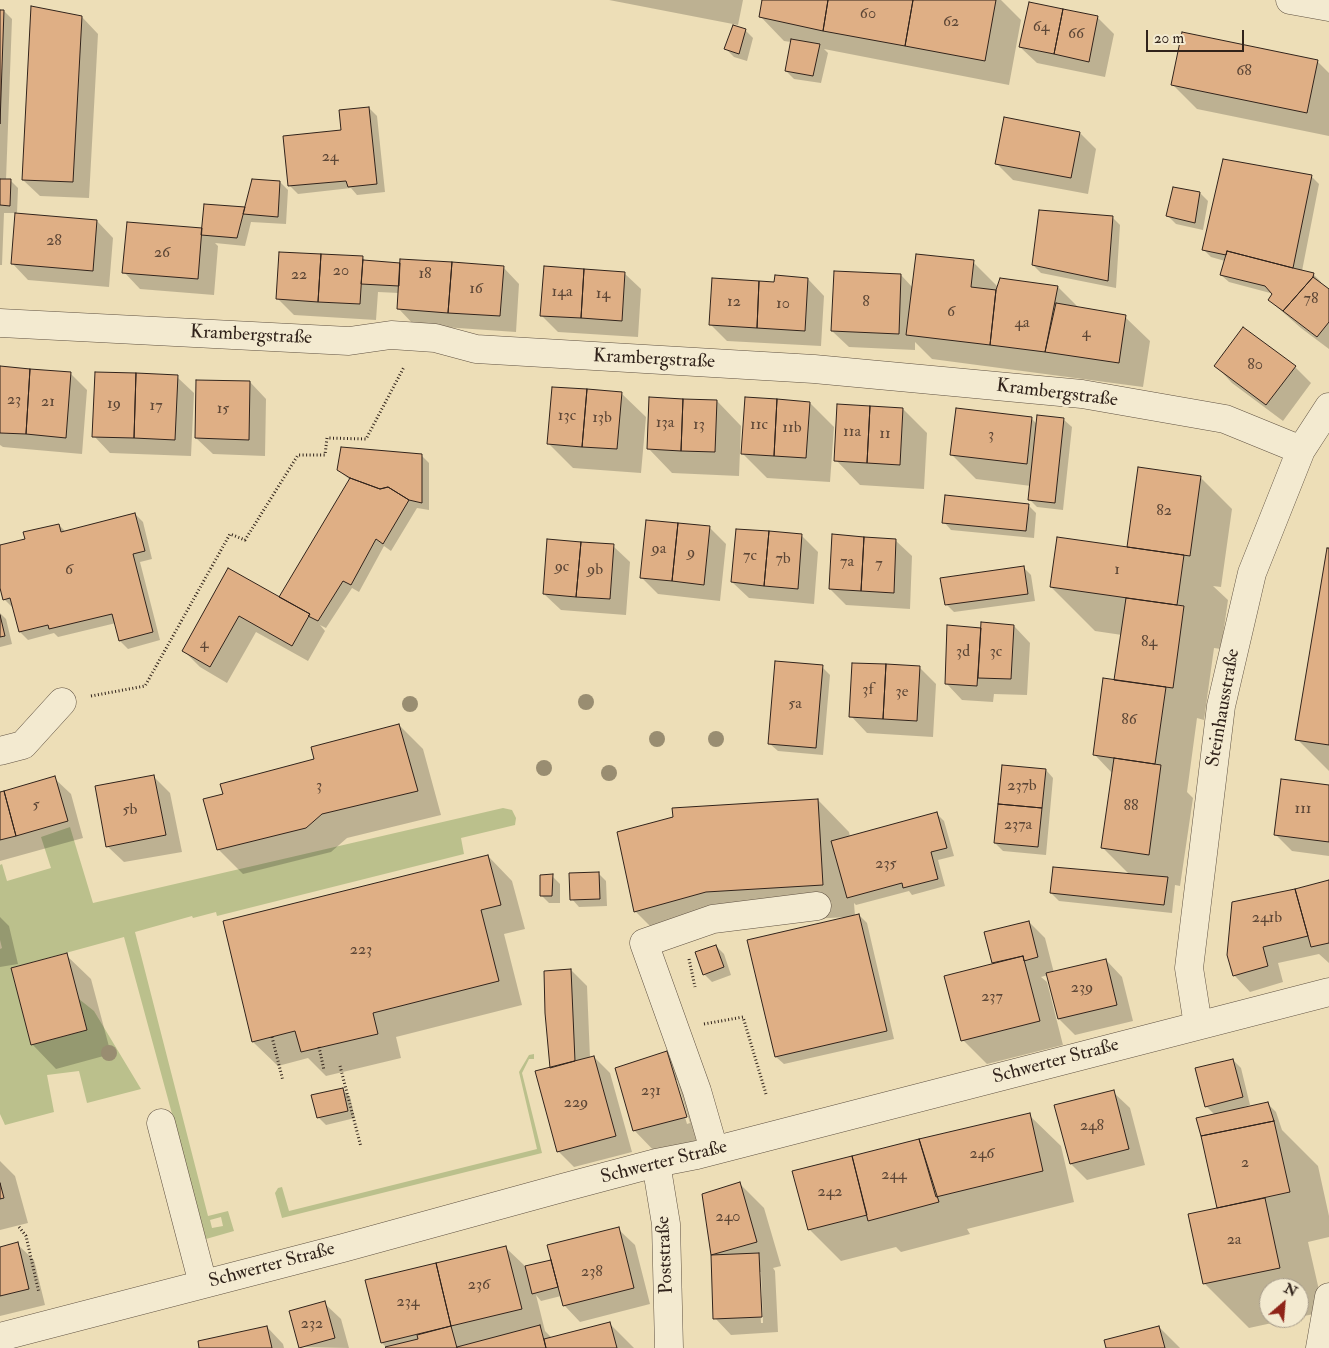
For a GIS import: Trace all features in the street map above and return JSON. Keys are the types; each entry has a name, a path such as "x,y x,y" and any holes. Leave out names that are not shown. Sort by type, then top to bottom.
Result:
{"street":[{"path":"1290,0 1329,7"},
{"name":"Krambergstraße","path":"0,323 349,341 391,335 408,336 435,338 476,349 814,369 1082,394 1224,419 1301,450"},
{"name":"Steinhausstraße","path":"1198,1025 1188,968 1221,706 1252,573 1301,450 1329,407"},
{"path":"0,752 23,745 62,702"},
{"path":"714,1150 697,1091 644,943 712,919 817,906"},
{"name":"Schwerter Straße","path":"0,1337 656,1163 714,1150 1329,992"},
{"path":"161,1123 203,1284"},
{"name":"Poststraße","path":"656,1163 666,1224 669,1348"},
{"path":"1320,1348 1329,1297"}],"path":[{"path":"62,702 145,686 230,534 245,540 298,455 325,455 327,438 366,439 402,371 408,336"},
{"path":"675,1030 743,1017 766,1094"},
{"path":"272,1037 283,1081"},
{"path":"319,1048 324,1070"},
{"path":"340,1066 361,1147"},
{"path":"20,1228 26,1236 39,1293"}],"green space":[{"path":"503,808 512,810 516,818 515,825 461,838 464,854 217,916 216,912 193,918 192,916 135,932 208,1216 228,1211 234,1231 206,1239 124,937 11,968 31,1045 87,1030 79,999 94,1011 141,1089 87,1103 79,1071 47,1075 54,1112 5,1125 0,1114 0,949 2,948 0,940 0,865 2,864 7,881 51,868 41,837 70,827 93,903","holes":["221,1217 223,1226 212,1228 210,1220"]},
{"path":"534,1054 534,1059 529,1059 522,1073 542,1153 282,1218 275,1193 278,1188 282,1187 289,1211 537,1149 519,1072 529,1055"}],"building":[{"path":"762,0 828,0 823,31 759,17"},
{"path":"828,0 913,0 905,46 823,31"},
{"path":"913,0 996,0 985,61 905,46"},
{"path":"1029,2 1063,9 1054,54 1019,47"},
{"path":"31,6 82,16 73,182 22,180"},
{"path":"1063,9 1098,16 1089,62 1054,54"},
{"path":"0,10 4,10 0,124"},
{"path":"733,25 746,29 739,54 724,49"},
{"path":"1182,32 1318,60 1307,113 1171,85"},
{"path":"791,39 820,44 813,76 785,71"},
{"path":"369,107 377,184 348,187 346,181 288,186 283,136 341,130 339,110"},
{"path":"1004,117 1080,132 1071,178 995,164"},
{"path":"1223,159 1312,175 1293,268 1227,251 1226,255 1202,250"},
{"path":"0,179 11,179 10,206 0,205"},
{"path":"252,179 280,181 278,217 243,214"},
{"path":"1173,187 1200,192 1195,223 1166,216"},
{"path":"204,204 245,207 237,238 201,235"},
{"path":"1039,210 1113,216 1108,281 1032,265"},
{"path":"15,213 97,220 93,271 11,264"},
{"path":"127,222 202,228 198,279 122,273"},
{"path":"1227,251 1314,273 1313,277 1283,311 1268,300 1272,294 1265,286 1220,275"},
{"path":"279,252 321,254 318,302 276,299"},
{"path":"321,254 363,256 360,304 318,302"},
{"path":"916,254 974,260 971,287 996,290 990,345 906,335"},
{"path":"400,259 452,262 448,313 397,309"},
{"path":"363,260 400,263 399,286 361,284"},
{"path":"452,262 504,266 500,316 448,313"},
{"path":"544,266 584,269 581,318 540,316"},
{"path":"584,269 625,272 622,321 581,318"},
{"path":"834,271 901,274 899,334 831,331"},
{"path":"775,275 808,278 805,331 757,328 759,281 774,282"},
{"path":"1313,277 1329,289 1329,322 1317,337 1283,311"},
{"path":"712,278 759,281 757,328 709,325"},
{"path":"1000,278 1058,286 1045,352 990,345 996,290"},
{"path":"1056,303 1126,315 1119,363 1045,352"},
{"path":"1243,327 1296,366 1266,405 1214,366"},
{"path":"0,366 30,369 26,434 0,433"},
{"path":"30,369 71,372 66,438 26,434"},
{"path":"95,372 136,373 134,438 92,437"},
{"path":"136,373 178,375 175,440 134,438"},
{"path":"196,380 250,381 249,440 195,438"},
{"path":"552,387 587,389 582,447 547,444"},
{"path":"587,389 622,392 617,449 582,447"},
{"path":"649,397 683,399 681,451 647,449"},
{"path":"745,397 777,399 774,456 741,454"},
{"path":"683,399 717,400 715,452 681,451"},
{"path":"777,399 810,402 806,458 774,456"},
{"path":"837,404 870,406 867,463 834,461"},
{"path":"870,406 903,408 900,465 867,463"},
{"path":"956,408 1032,417 1027,464 950,455"},
{"path":"1037,415 1064,418 1055,503 1028,500"},
{"path":"341,447 422,454 422,503 409,500 388,487 380,489 350,478 337,470"},
{"path":"1138,467 1201,476 1190,556 1127,547"},
{"path":"350,478 380,489 388,487 409,500 383,544 376,539 351,585 343,581 318,621 308,616 310,614 279,597"},
{"path":"945,495 1029,504 1026,531 942,523"},
{"path":"135,513 145,551 133,554 153,632 119,641 112,614 49,629 48,625 19,632 10,598 3,600 0,588 0,545 25,539 23,532 59,524 61,532"},
{"path":"646,520 678,523 672,581 640,578"},
{"path":"678,523 710,526 704,585 672,581"},
{"path":"736,529 769,531 764,586 731,582"},
{"path":"769,531 802,534 798,589 764,586"},
{"path":"832,534 864,537 861,591 829,589"},
{"path":"864,537 896,539 894,593 861,591"},
{"path":"1057,537 1184,555 1177,605 1050,587"},
{"path":"547,539 581,542 576,597 543,594"},
{"path":"581,542 614,544 610,599 576,597"},
{"path":"1327,548 1329,548 1329,745 1295,740"},
{"path":"1024,566 1028,594 945,605 940,578"},
{"path":"228,568 310,614 292,646 239,616 210,667 182,651"},
{"path":"1126,598 1184,606 1173,688 1114,680"},
{"path":"0,615 5,636 0,637"},
{"path":"981,622 1014,625 1011,679 978,678"},
{"path":"947,625 981,628 977,686 945,684"},
{"path":"775,661 823,665 816,748 768,744"},
{"path":"852,663 886,664 883,719 849,717"},
{"path":"886,664 920,666 917,721 883,719"},
{"path":"1103,678 1166,687 1155,764 1093,755"},
{"path":"399,724 418,791 322,814 306,828 217,850 203,799 223,794 220,784 314,759 311,747"},
{"path":"1114,758 1161,765 1149,855 1101,848"},
{"path":"1002,765 1046,769 1042,808 998,804"},
{"path":"154,775 166,835 106,847 95,786"},
{"path":"55,776 68,821 16,836 4,791"},
{"path":"1281,779 1329,785 1329,842 1274,835"},
{"path":"4,791 16,836 0,840 0,792"},
{"path":"818,799 823,885 706,892 634,912 617,832 673,817 672,808"},
{"path":"998,804 1042,808 1038,847 994,843"},
{"path":"937,812 947,848 931,852 938,879 903,888 902,883 847,898 831,841"},
{"path":"488,855 501,905 481,910 499,981 373,1013 378,1034 301,1052 295,1031 252,1042 223,921"},
{"path":"1053,867 1168,877 1164,905 1050,893"},
{"path":"599,872 600,899 570,900 569,873"},
{"path":"553,874 552,896 540,896 540,875"},
{"path":"1329,880 1329,943 1311,947 1295,889"},
{"path":"1295,889 1308,936 1263,947 1268,966 1233,976 1227,955 1232,902"},
{"path":"859,914 887,1031 775,1057 747,940"},
{"path":"1029,921 1038,957 1024,961 1023,956 992,963 984,932"},
{"path":"716,945 724,967 703,975 695,952"},
{"path":"67,953 87,1030 31,1045 11,968"},
{"path":"1023,956 1040,1021 961,1041 944,976"},
{"path":"1106,959 1117,1005 1058,1019 1046,973"},
{"path":"571,969 575,1061 550,1068 545,1013 544,971"},
{"path":"667,1051 687,1117 633,1131 615,1068"},
{"path":"594,1056 616,1136 557,1152 535,1071"},
{"path":"1233,1059 1243,1097 1205,1107 1195,1068"},
{"path":"343,1088 348,1111 317,1118 311,1095"},
{"path":"1114,1090 1129,1149 1070,1164 1054,1105"},
{"path":"1268,1102 1274,1121 1201,1136 1196,1118"},
{"path":"1030,1113 1043,1171 936,1197 919,1139"},
{"path":"1274,1121 1290,1192 1217,1208 1201,1136"},
{"path":"919,1139 939,1202 868,1221 852,1156"},
{"path":"852,1156 867,1215 808,1230 792,1171"},
{"path":"740,1182 757,1242 711,1255 702,1194"},
{"path":"0,1183 4,1198 0,1199"},
{"path":"1265,1198 1280,1268 1203,1284 1188,1214"},
{"path":"619,1227 634,1288 563,1306 547,1245"},
{"path":"18,1242 29,1289 0,1296 0,1247"},
{"path":"506,1246 522,1309 451,1326 436,1263"},
{"path":"759,1253 762,1317 713,1319 711,1255"},
{"path":"551,1260 558,1287 532,1294 525,1266"},
{"path":"436,1263 451,1326 381,1343 365,1280"},
{"path":"325,1301 335,1338 299,1348 289,1311"},
{"path":"610,1322 617,1348 546,1348 544,1339"},
{"path":"540,1325 546,1348 457,1348 457,1347"},
{"path":"267,1326 272,1348 199,1348 198,1341"},
{"path":"451,1326 457,1348 385,1347 418,1339 417,1335"},
{"path":"1159,1326 1165,1348 1106,1348 1104,1340"}]}
